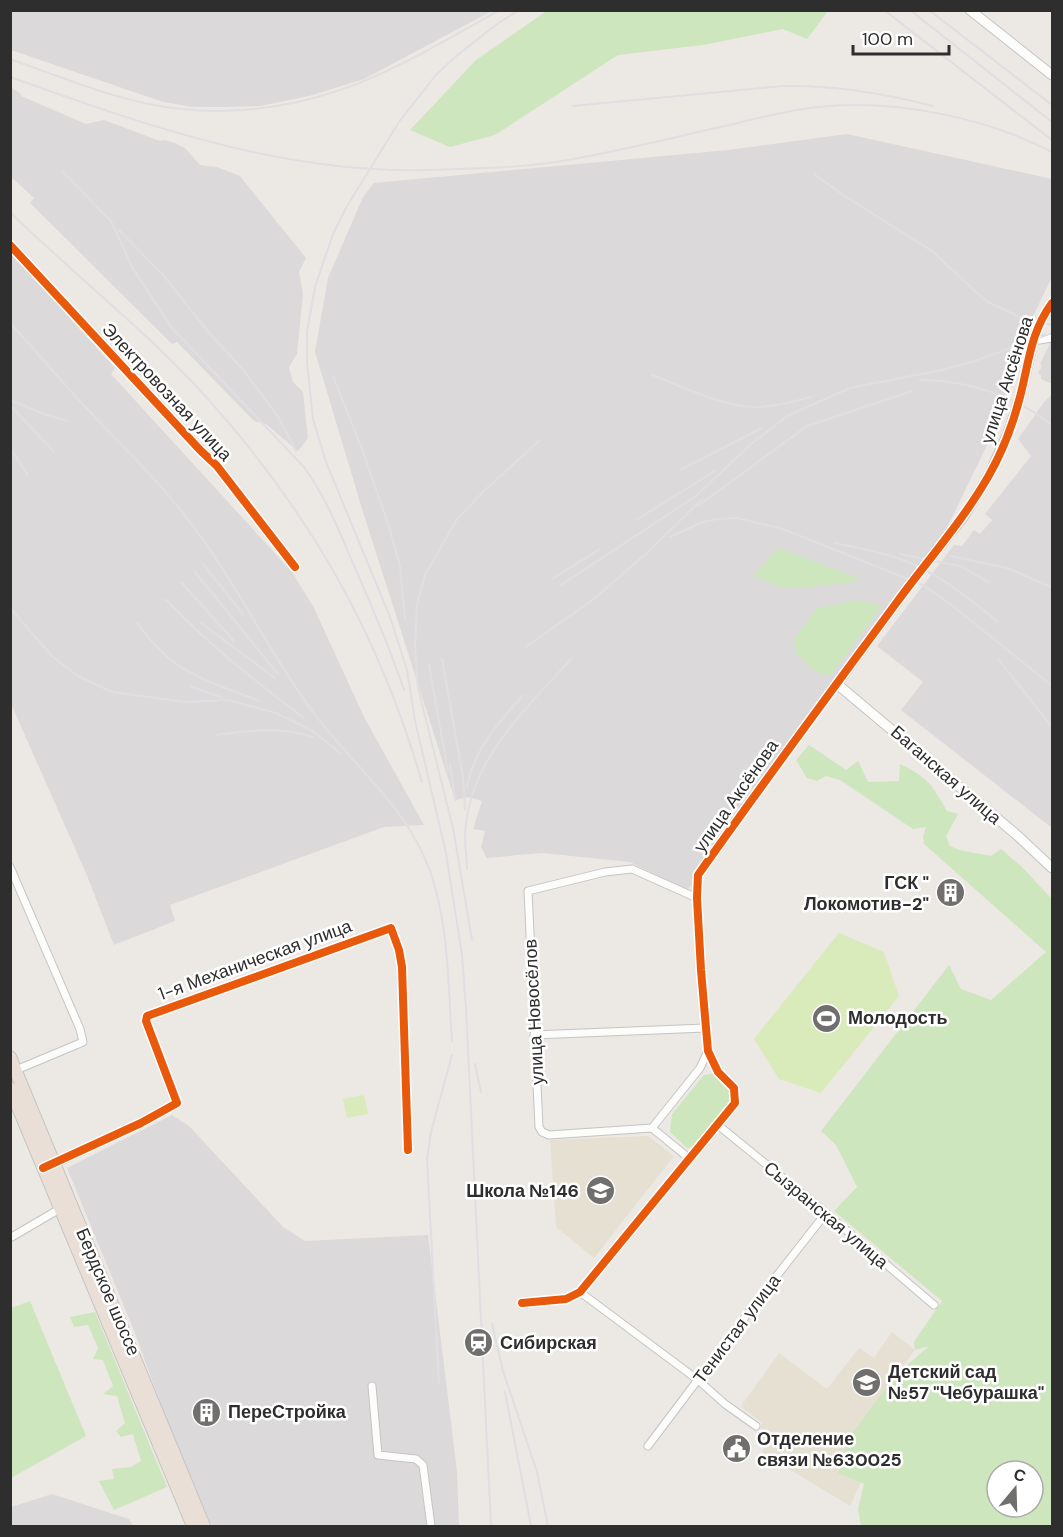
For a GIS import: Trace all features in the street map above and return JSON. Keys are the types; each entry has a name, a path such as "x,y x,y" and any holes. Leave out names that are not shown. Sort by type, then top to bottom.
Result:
{"highway":[{"name":"Бердское шоссе","path":"10,1057 49,1166 193,1527"},
{"name":"Бердское шоссе","path":"10,1088 49,1166"},
{"name":"Бердское шоссе","path":"65,1206 204,1527"}],"street":[{"path":"970,10 1053,75"},
{"name":"Электровозная улица","path":"10,245 217,466 295,567"},
{"name":"улица Аксёнова","path":"580,1292 735,1103 734,1088 718,1072 708,1051 697,898 698,875 778,762 964,516 989,475 1008,433 1020,398 1033,341 1042,317 1053,303"},
{"path":"1033,341 1053,338"},
{"name":"Баганская улица","path":"837,684 886,723 1053,868"},
{"path":"10,867 76,1019 83,1041 16,1070"},
{"name":"улица Новосёлов","path":"652,1128 549,1135 542,1132 539,1127 528,891 605,872 632,869 697,898"},
{"name":"1-я Механическая улица","path":"49,1166 141,1123 177,1103 146,1021 147,1016 391,928 399,950 402,968 408,1150"},
{"path":"534,1035 705,1028"},
{"path":"690,1159 652,1128 700,1068 708,1051"},
{"name":"Сызранская улица","path":"718,1125 934,1305"},
{"path":"10,1238 65,1206"},
{"name":"Тенистая улица","path":"648,1446 826,1213"},
{"path":"522,1303 566,1299 580,1292 756,1426"},
{"path":"372,1386 378,1455 416,1459 423,1465 431,1527"}],"shaded area":[{"path":"10,11 492,11 364,79 309,96 260,106 193,107 163,102 11,50"},
{"path":"11,87 21,96 86,124 104,120 160,141 175,143 186,149 200,165 217,167 240,176 306,258 299,272 303,293 297,354 289,367 293,382 303,392 308,438 298,451 266,424 254,421 177,342 172,344 30,203 34,198 11,177"},
{"path":"847,134 1052,179 1052,277 1013,358 1004,410 945,532 840,672 687,891 630,862 542,853 487,858 481,847 485,831 473,829 482,801 468,797 455,800 363,512 315,352 328,278 363,197 374,183 728,150"},
{"path":"11,253 115,368 111,374 292,572 314,608 364,717 424,825 384,827 170,905 175,921 114,945 86,873 11,704"},
{"path":"1051,341 1052,384 1041,379 1038,373"},
{"path":"1052,394 1052,828 901,710 923,682 877,646 954,545 962,546 974,530 980,534 992,520 985,514 1031,456 1018,439"},
{"path":"172,1115 189,1126 283,1227 305,1241 428,1235 457,1471 459,1526 212,1526 169,1427 135,1333 67,1168"},
{"name":"Школа №146","path":"648,1136 674,1156 594,1258 556,1227 550,1140"},
{"path":"892,1332 915,1350 900,1370 906,1375 850,1506 762,1453 766,1442 759,1436 762,1423 741,1406 779,1353 827,1389 859,1348 874,1358"},
{"path":"52,1494 129,1519 133,1526 11,1526 11,1507"}],"green space":[{"path":"548,10 828,11 807,39 783,29 703,45 618,55 495,135 450,147 410,130 476,60"},
{"path":"778,548 851,575 860,581 810,587 780,587 753,576"},
{"path":"859,600 882,606 830,676 816,672 796,654 794,639 817,608"},
{"path":"809,745 846,770 858,761 868,782 899,781 900,764 917,773 928,783 947,811 958,814 946,836 950,846 991,856 1001,849 1021,866 1052,899 1052,1526 861,1526 858,1509 864,1484 838,1473 848,1439 894,1377 929,1346 915,1350 914,1342 942,1301 834,1211 857,1187 836,1145 821,1131 949,965 961,989 991,1000 1046,952 924,844 923,837 926,827 913,829 840,780 826,776 817,781 807,778 796,760"},
{"name":"Молодость","path":"839,933 884,952 899,996 821,1093 779,1079 754,1039"},
{"path":"712,1074 731,1091 731,1103 695,1147 687,1148 670,1132 672,1114 704,1075"},
{"path":"364,1095 368,1114 347,1118 343,1099"},
{"path":"30,1301 86,1436 11,1478 11,1308"},
{"path":"95,1312 167,1487 114,1510 99,1481 114,1479 112,1469 131,1467 141,1461 133,1434 121,1437 116,1431 125,1423 117,1396 103,1394 113,1386 103,1360 93,1359 98,1348 88,1325 74,1327 70,1317"}],"railway":[{"path":"10,59 96,90 149,104 196,110 244,110 314,98 358,83 420,54 500,10"},
{"path":"491,1526 462,955 446,853 415,721 407,670 390,617 326,462 313,419 307,362 307,332 315,287 333,234 347,206 399,122 435,76 455,57 519,10"},
{"path":"884,10 1052,140"},
{"path":"910,10 1052,122"},
{"path":"929,10 1052,105"},
{"path":"10,77 163,129 215,143 320,164 373,169 475,169 556,162 621,150 784,112 847,105 908,108 969,120 998,129 1052,152"},
{"path":"573,106 783,86 858,91 933,106"},
{"path":"62,171 111,221 132,267 172,328 312,478 342,536 404,690"},
{"path":"814,174 932,251 986,301 1026,320 1052,325"},
{"path":"10,212 174,363 225,418 278,486 326,558 366,635 395,700 422,782"},
{"path":"119,230 164,276 205,328 244,371 279,418 296,451"},
{"path":"10,323 183,513 226,574 297,690 328,731 378,787 408,826 430,871 441,912 447,955 452,1041"},
{"path":"561,585 696,496 751,444 787,416 850,388 942,370 975,361 1052,333"},
{"path":"652,375 704,396 745,406 772,406 812,397"},
{"path":"333,376 362,449 389,527 400,566 405,619"},
{"path":"920,380 955,383 990,392 1023,406 1052,425"},
{"path":"698,506 807,426 912,391"},
{"path":"10,400 68,421"},
{"path":"10,405 54,452"},
{"path":"680,470 762,428"},
{"path":"472,940 453,828 418,688 415,647 417,604 425,575 457,519 539,441"},
{"path":"10,448 28,475"},
{"path":"636,520 715,471"},
{"path":"526,647 595,598 648,552 703,498"},
{"path":"670,537 703,522 717,519 737,518 783,529 923,585 953,606 1052,686"},
{"path":"835,543 916,565 953,587 998,622"},
{"path":"552,579 600,549"},
{"path":"900,554 960,566 990,583"},
{"path":"950,556 1007,568 1051,587"},
{"path":"203,564 243,614"},
{"path":"195,572 278,674"},
{"path":"182,583 234,641"},
{"path":"165,599 232,661 304,718"},
{"path":"10,608 53,657 78,676 112,692 185,702 228,700 276,713 313,731 341,754"},
{"path":"137,623 172,661 208,681 259,701"},
{"path":"201,623 275,678"},
{"path":"442,659 463,777 465,809"},
{"path":"467,869 465,837 468,810 487,761 517,718 571,659"},
{"path":"998,659 1052,727"},
{"path":"429,665 448,772"},
{"path":"190,686 223,698"},
{"path":"467,787 475,761 488,737 523,695"},
{"path":"216,735 276,730 312,737"},
{"path":"450,764 455,800"},
{"path":"439,1383 427,1159 431,1132 452,1055"},
{"path":"475,1064 481,1092"},
{"path":"492,1324 503,1371 537,1472 548,1526"},
{"path":"505,1392 531,1526"}],"cycle path":[{"path":"10,245 217,466 295,567"},
{"path":"522,1303 566,1299 580,1292 735,1103 734,1088 718,1072 708,1051 701,970 698,875 978,494 1007,438 1031,348 1039,326 1052,303"},
{"path":"43,1168 141,1123 177,1103 146,1021 147,1016 391,928 402,967 408,1150"}],"place":[{"name":"ГСК \" Локомотив-2\"","path":"950,893"},
{"name":"Молодость","path":"827,1018"},
{"name":"Школа №146","path":"600,1191"},
{"name":"Сибирская","path":"479,1343"},
{"name":"Детский сад №57 \"Чебурашка\"","path":"867,1382"},
{"name":"ПереСтройка","path":"207,1412"},
{"name":"Отделение связи №630025","path":"736,1449"}]}
